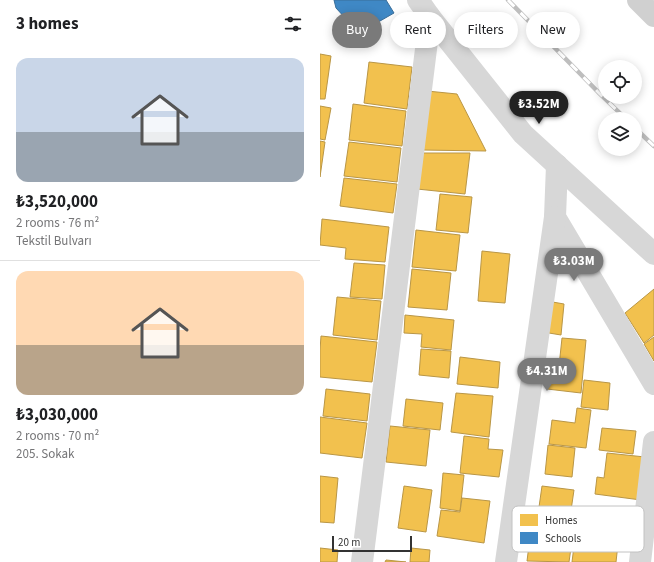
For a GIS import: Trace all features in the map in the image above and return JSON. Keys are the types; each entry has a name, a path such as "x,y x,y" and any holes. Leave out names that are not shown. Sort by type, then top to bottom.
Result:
{"main road":[{"path":"638,0 654,16"}],"street":[{"path":"424,9 523,134 654,254"},
{"path":"362,562 424,9"},
{"path":"514,506 555,217 558,165"},
{"path":"555,217 654,384"},
{"path":"644,528 654,442"},
{"path":"506,562 512,520"},
{"path":"640,562 641,552"}],"building: Homes":[{"path":"320,54 331,56 325,99 320,99"},
{"path":"369,62 412,67 407,109 364,103"},
{"path":"427,91 457,94 486,151 422,150"},
{"path":"353,104 406,111 402,146 349,140"},
{"path":"320,106 331,108 325,140 320,139"},
{"path":"320,141 325,142 320,177"},
{"path":"349,142 401,148 397,182 344,176"},
{"path":"422,153 470,153 465,194 417,189"},
{"path":"344,178 397,184 393,213 340,206"},
{"path":"440,194 472,197 468,233 436,230"},
{"path":"322,219 389,227 385,262 345,259 346,248 320,245"},
{"path":"416,230 460,235 456,271 412,267"},
{"path":"482,251 510,254 505,303 478,301"},
{"path":"354,263 385,265 382,299 350,297"},
{"path":"412,269 451,273 447,310 408,307"},
{"path":"654,289 654,335 644,343 625,313"},
{"path":"337,297 381,301 377,340 333,335"},
{"path":"547,301 564,304 561,335 543,332"},
{"path":"405,315 454,320 451,350 421,347 422,334 404,333"},
{"path":"321,336 377,342 372,382 320,377"},
{"path":"654,337 654,361 644,344"},
{"path":"562,338 586,340 581,393 547,389 549,365 559,366"},
{"path":"421,349 451,351 449,378 419,375"},
{"path":"460,357 500,362 498,388 457,384"},
{"path":"584,380 610,383 608,410 581,407"},
{"path":"326,389 370,394 367,421 323,416"},
{"path":"456,393 493,396 489,437 451,432"},
{"path":"406,399 443,403 440,430 403,426"},
{"path":"577,408 591,410 586,448 549,444 552,420 575,423"},
{"path":"320,417 367,423 362,458 320,453"},
{"path":"390,426 430,430 426,466 386,462"},
{"path":"602,428 636,431 633,454 599,450"},
{"path":"464,436 489,439 488,449 503,450 499,477 460,473"},
{"path":"548,445 575,448 572,477 545,474"},
{"path":"607,453 645,457 641,500 595,494 597,477 604,478"},
{"path":"443,473 464,475 460,511 440,508"},
{"path":"320,476 338,478 334,523 320,522"},
{"path":"404,486 432,490 426,532 398,528"},
{"path":"542,486 574,490 572,506 539,506"},
{"path":"462,498 490,501 484,543 437,536 441,510 460,512"},
{"path":"320,548 338,550 337,562 320,562"},
{"path":"411,548 430,550 429,562 410,562"},
{"path":"528,552 570,552 569,562 527,561"},
{"path":"573,552 617,552 616,562 572,562"},
{"path":"386,560 406,562 385,562"}],"building: Schools":[{"path":"334,0 386,0 393,12 390,12 390,15 382,20 382,12 340,12 336,8"}],"railway":[{"path":"508,0 619,112"},
{"path":"642,135 654,146"}]}
